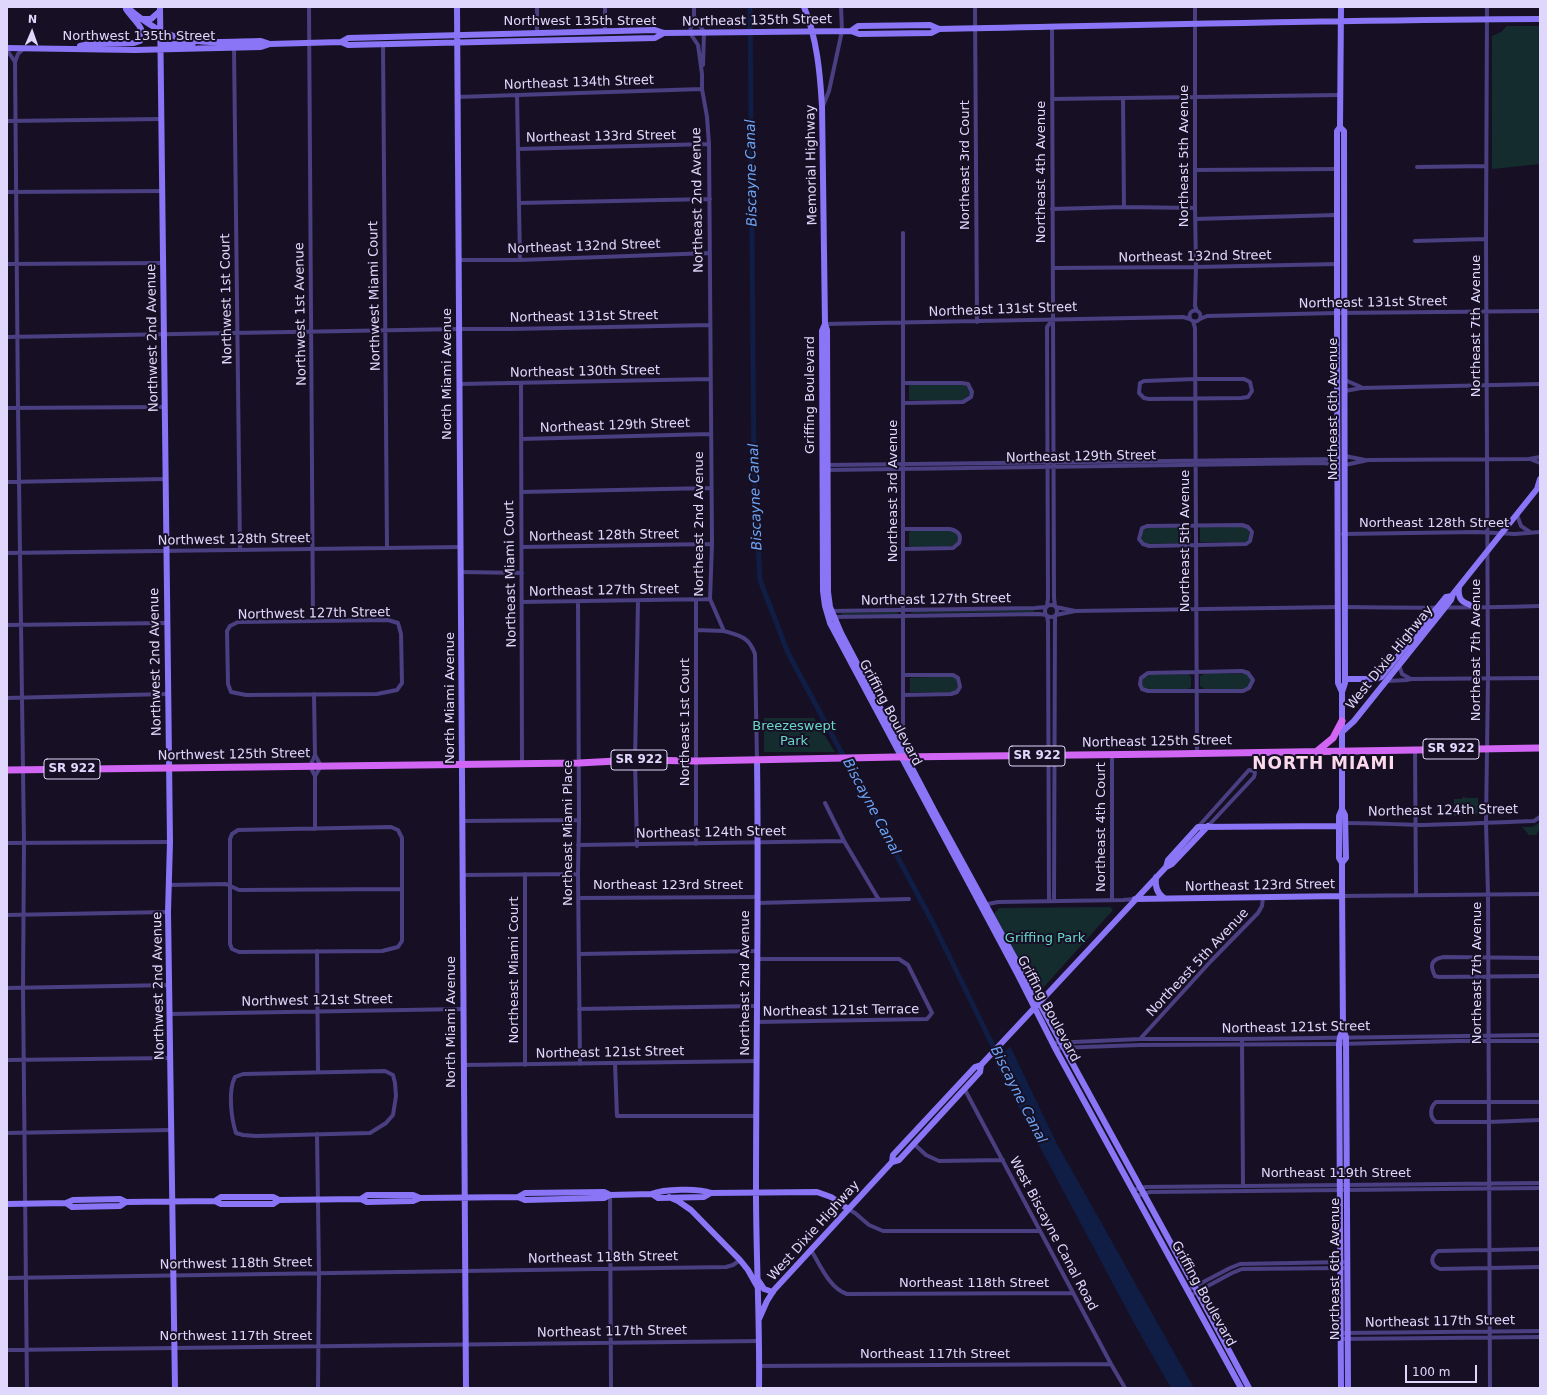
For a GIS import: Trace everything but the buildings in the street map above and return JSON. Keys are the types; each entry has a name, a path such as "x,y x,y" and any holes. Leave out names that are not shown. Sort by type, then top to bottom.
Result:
{"main road":[{"name":"Northwest 135th Street","path":"126,7 140,19 160,32 176,38 200,42 261,41 270,44"},
{"path":"73,48 89,44 134,43 140,41 143,35 142,30 129,15 126,7"},
{"name":"North Miami Avenue","path":"457,7 464,1271 466,1388"},
{"name":"Memorial Highway","path":"804,7 812,32 820,76 822,106 824,324"},
{"name":"Northeast 6th Avenue","path":"1341,7 1339,95 1340,127 1337,131 1336,215 1338,264 1338,683 1342,692"},
{"path":"140,19 151,19 160,9"},
{"name":"Northwest 2nd Avenue","path":"160,9 166,623 170,842 168,912 175,1388"},
{"name":"Northeast 135th Street","path":"664,33 851,31 858,26 930,25 938,29 1341,20 1540,19"},
{"name":"Northwest 135th Street","path":"342,42 348,38 413,36 654,30 664,33"},
{"name":"Northwest 135th Street","path":"7,49 234,48 261,47 270,44 342,42 348,45 458,43 654,38 664,33"},
{"path":"383,44 385,40 405,40 413,36"},
{"path":"161,48 200,42"},
{"name":"Northeast 6th Avenue","path":"1340,127 1344,131 1345,380 1345,679 1342,692 1342,809 1339,816 1339,858 1342,862 1344,1265 1344,1336 1341,1388"},
{"path":"1337,168 1344,181"},
{"name":"Griffing Boulevard","path":"824,324 822,331 825,468 825,545 823,591 830,614 934,815 1037,1005 1062,1044 1189,1292 1241,1388"},
{"path":"1338,442 1341,458 1345,465"},
{"path":"1338,459 1345,478"},
{"name":"West Dixie Highway","path":"1342,732 1354,721 1539,488 1540,479"},
{"path":"1459,587 1458,595 1462,602 1476,607"},
{"path":"1338,593 1345,607"},
{"name":"West Dixie Highway","path":"1345,679 1379,678 1437,607 1446,597 1452,596"},
{"name":"Griffing Boulevard","path":"830,614 903,750 904,757"},
{"path":"1316,752 1333,738 1342,721"},
{"name":"Northeast 125th Street","path":"462,764 579,763 635,760 696,761 1540,748"},
{"name":"Northeast 2nd Avenue","path":"757,760 758,842 756,1006 758,1061 756,1193 759,1388"},
{"name":"Northwest 125th Street","path":"7,770 462,764"},
{"name":"Northeast 6th Avenue","path":"1342,809 1346,815 1346,858 1342,862"},
{"name":"West Dixie Highway","path":"892,1162 893,1155 975,1067 981,1065 1011,1034 1156,877 1166,867 1172,864 1208,826"},
{"path":"1198,827 1339,826"},
{"name":"West Dixie Highway","path":"1166,867 1168,860 1198,827"},
{"path":"1156,877 1157,889 1159,894 1164,898"},
{"name":"Northeast 123rd Street","path":"1136,899 1342,896"},
{"name":"Griffing Boulevard","path":"1037,1005 1053,1045 1196,1289 1248,1388"},
{"name":"West Dixie Highway","path":"759,1319 773,1292 892,1162 899,1160 980,1072 981,1065"},
{"path":"7,1204 66,1203 73,1200 120,1199 126,1202 215,1201 221,1197 273,1197 279,1200 361,1199 368,1202 413,1201 420,1198 518,1197 525,1193 604,1192 610,1195 652,1194 658,1191 704,1191 711,1194"},
{"path":"652,1194 658,1198 704,1197 711,1194 820,1193 831,1197 848,1209"},
{"path":"669,1197 687,1207 740,1260 758,1286"},
{"path":"758,1277 764,1289 773,1292"},
{"name":"Northeast 6th Avenue","path":"1344,1336 1348,1388"}],"street":[{"name":"Northwest 1st Avenue","path":"309,7 314,550 313,621"},
{"path":"537,7 537,33"},
{"path":"605,7 605,31"},
{"path":"690,33 691,22 694,16 694,7"},
{"path":"822,106 829,91 842,31 841,7"},
{"name":"Northeast 3rd Court","path":"975,7 977,322"},
{"name":"Northeast 5th Avenue","path":"1195,7 1197,753"},
{"name":"Northeast 7th Avenue","path":"1487,7 1486,239 1488,748 1486,823 1488,894 1490,1388"},
{"path":"694,16 704,32"},
{"name":"Northeast 4th Avenue","path":"1052,26 1053,319 1047,327 1055,606"},
{"name":"Northeast 2nd Avenue","path":"704,32 702,89 707,117 709,144 710,199 710,434 712,544 710,599 724,631 739,635 751,644 755,654 757,760"},
{"name":"Northeast 2nd Avenue","path":"690,33 698,45 702,71"},
{"name":"Northwest Miami Court","path":"383,44 387,548"},
{"path":"24,48 18,54 15,62 15,192 24,842 23,988 27,1388"},
{"name":"Northwest 1st Court","path":"234,48 240,550"},
{"path":"7,49 15,62"},
{"name":"Northeast 134th Street","path":"457,97 702,89"},
{"path":"517,95 520,260"},
{"path":"1052,99 1339,95"},
{"path":"1123,99 1124,207"},
{"path":"7,121 161,119"},
{"name":"Northeast 133rd Street","path":"518,149 709,144"},
{"path":"1417,167 1486,166"},
{"path":"1196,170 1337,168"},
{"path":"7,192 162,191"},
{"path":"519,203 710,199"},
{"path":"1052,208 1195,208"},
{"path":"1195,219 1336,215"},
{"name":"Northeast 3rd Avenue","path":"903,233 903,750"},
{"path":"1415,241 1486,239"},
{"name":"Northeast 132nd Street","path":"458,260 520,260 710,253"},
{"path":"7,264 163,263"},
{"name":"Northeast 132nd Street","path":"1053,268 1338,264"},
{"name":"Northeast 131st Street","path":"824,324 977,322 1337,313 1540,311"},
{"name":"Northeast 131st Street","path":"7,337 710,325"},
{"name":"Northeast 130th Street","path":"460,384 521,384 710,379"},
{"path":"1195,379 1244,379 1250,382 1252,389 1250,395 1245,398 1195,398 1146,399 1140,395 1140,383 1144,381 1195,379"},
{"path":"1345,380 1361,388"},
{"path":"903,383 962,383 968,384 972,392 970,397 963,402 904,403"},
{"name":"Northeast Miami Court","path":"521,384 522,764"},
{"path":"1345,392 1361,388 1540,384"},
{"path":"7,408 164,407"},
{"name":"Northeast 129th Street","path":"521,439 710,434"},
{"path":"1345,456 1368,460 1529,459 1540,457"},
{"name":"Northeast 129th Street","path":"1196,463 1338,459"},
{"path":"1529,459 1540,463"},
{"path":"1345,465 1368,460"},
{"name":"Northeast 129th Street","path":"825,468 1196,463 1323,463 1331,464 1338,468"},
{"name":"Northeast 4th Avenue","path":"1046,606 1048,598 1051,465"},
{"path":"7,482 165,479"},
{"path":"521,492 711,488"},
{"name":"Northeast 128th Street","path":"1517,515 1521,526 1530,532"},
{"path":"1242,525 1248,527 1252,532 1250,541 1246,544 1196,545 1145,545 1140,542 1140,531 1144,527 1242,525"},
{"path":"904,529 950,529 959,534 960,540 958,546 953,548 904,549"},
{"name":"Northeast 128th Street","path":"1337,534 1525,534 1530,532 1540,532"},
{"name":"Northeast 128th Street","path":"522,547 712,544"},
{"name":"Northwest 128th Street","path":"7,553 461,547"},
{"path":"461,572 522,573"},
{"name":"Northeast 127th Street","path":"522,602 710,599"},
{"name":"Northeast 1st Court","path":"696,600 696,844"},
{"name":"Northeast Miami Place","path":"578,601 580,820 578,845 578,898 580,1064"},
{"path":"637,846 635,760 638,601"},
{"path":"1054,901 1048,683 1048,622 1044,612 1046,606 1052,605 1075,611"},
{"name":"Northeast 127th Street","path":"830,614 904,610 1035,608 1046,606"},
{"path":"1048,901 1055,615 1057,611 1055,606"},
{"path":"1345,607 1444,608 1540,606"},
{"path":"1046,616 1050,617 1075,611 1338,607"},
{"name":"Northeast 127th Street","path":"830,614 904,616 1038,614 1046,616"},
{"name":"Northwest 127th Street","path":"388,620 398,623 401,634 402,684 397,690 377,694 246,694 230,692 228,684 227,638 227,631 230,626 238,622 313,621 388,620"},
{"path":"7,625 166,623"},
{"path":"696,630 724,631"},
{"path":"1399,664 1402,674 1411,679"},
{"path":"1246,672 1251,675 1253,680 1249,688 1243,691 1196,691 1148,692 1142,689 1140,684 1141,678 1148,673 1246,672"},
{"path":"904,676 952,675 958,678 960,687 957,692 951,694 904,695"},
{"path":"1386,681 1411,679 1540,678"},
{"path":"1048,683 1054,683"},
{"path":"7,698 168,694"},
{"path":"314,694 315,755 310,766 315,776 315,829"},
{"path":"1414,749 1416,895"},
{"path":"315,755 321,766 315,776"},
{"name":"Northeast 4th Court","path":"1112,755 1112,900"},
{"name":"West Dixie Highway","path":"1198,827 1247,771 1250,769 1254,771 1256,773 1254,777 1208,826"},
{"path":"825,803 844,841 879,900"},
{"name":"Northeast 124th Street","path":"1346,823 1416,825 1486,823 1534,821 1540,817"},
{"path":"462,821 580,820"},
{"path":"391,828 398,830 402,838 402,941 398,947 382,951 239,952 232,949 230,944 230,839 232,834 238,830 315,829 391,828"},
{"name":"Northeast 124th Street","path":"578,845 637,846 844,841"},
{"path":"7,843 170,842"},
{"name":"Northeast Miami Court","path":"525,874 525,1065"},
{"path":"463,875 578,874"},
{"path":"169,885 226,884 239,890 402,889"},
{"name":"Northeast 123rd Street","path":"1342,896 1540,894"},
{"name":"Northeast 5th Avenue","path":"1140,1039 1214,958 1258,913 1262,906 1263,897"},
{"name":"Northeast 123rd Street","path":"578,898 757,900 908,899"},
{"name":"Northeast 123rd Street","path":"983,905 998,902 1136,899"},
{"path":"7,915 168,912"},
{"path":"317,951 318,1072"},
{"path":"579,954 756,951"},
{"path":"1540,958 1436,958 1433,961 1435,976 1439,977 1540,976"},
{"name":"Northeast 121st Terrace","path":"756,959 899,959 908,965 932,1013 926,1019 757,1022"},
{"path":"7,988 170,985"},
{"name":"Northeast 121st Terrace","path":"579,1009 756,1006"},
{"name":"Northwest 121st Street","path":"170,1014 463,1009"},
{"name":"Northeast 121st Street","path":"1062,1044 1343,1040 1540,1035"},
{"name":"Northeast 121st Street","path":"1053,1045 1140,1039 1242,1041 1251,1039 1540,1041"},
{"path":"1242,1041 1243,1190"},
{"path":"7,1060 171,1058"},
{"name":"Northeast 121st Street","path":"464,1065 758,1061"},
{"path":"615,1063 617,1116 757,1116"},
{"path":"318,1072 385,1072 393,1075 395,1083 393,1115 386,1123 370,1133 256,1136 236,1133 232,1122 232,1084 235,1076 243,1074 318,1072"},
{"name":"West Biscayne Canal Road","path":"964,1088 1125,1388"},
{"path":"1540,1102 1436,1102 1432,1106 1431,1112 1432,1118 1436,1122 1540,1120"},
{"path":"7,1133 171,1130"},
{"path":"317,1134 319,1274 318,1388"},
{"path":"914,1144 926,1155 939,1161 1003,1160"},
{"name":"Northeast 119th Street","path":"1138,1192 1540,1183"},
{"name":"Northeast 119th Street","path":"1138,1192 1243,1185 1489,1189 1540,1188"},
{"path":"610,1195 611,1388"},
{"path":"848,1209 869,1225 883,1231 1040,1231"},
{"path":"1540,1249 1438,1251 1434,1254 1432,1259 1432,1263 1435,1267 1440,1268 1540,1268"},
{"name":"Northeast 118th Street","path":"811,1250 834,1287 840,1292 847,1294 1073,1293"},
{"name":"Northeast 118th Street","path":"464,1271 726,1267 733,1265 740,1260"},
{"path":"1189,1292 1242,1269 1344,1265"},
{"name":"Northwest 118th Street","path":"7,1278 464,1271"},
{"name":"Northeast 117th Street","path":"1344,1336 1540,1332"},
{"name":"Northeast 117th Street","path":"1344,1336 1490,1338 1540,1337"},
{"name":"Northeast 117th Street","path":"465,1344 759,1341"},
{"name":"Northwest 117th Street","path":"7,1350 465,1344"},
{"name":"Northeast 117th Street","path":"759,1366 1111,1364"}],"green space":[{"path":"1507,26 1540,26 1540,164 1492,169 1492,36 1501,32"},
{"path":"962,384 969,389 970,392 970,394 963,401 909,400 910,385"},
{"path":"1242,526 1250,534 1249,539 1245,542 1200,542 1201,527"},
{"path":"1145,528 1191,528 1191,543 1147,544 1142,541 1142,531"},
{"path":"914,530 948,530 955,532 959,537 958,541 953,546 912,547 909,546 909,532"},
{"path":"1034,610 1034,612 911,613 913,611"},
{"path":"841,613 899,613 842,615"},
{"path":"1206,673 1246,674 1251,680 1248,687 1243,689 1204,689 1200,686 1200,676"},
{"path":"1188,674 1191,677 1191,687 1188,689 1165,691 1148,690 1142,685 1143,679 1150,675"},
{"path":"951,676 957,679 958,686 954,692 910,692 910,678"},
{"name":"Breezeswept Park","path":"764,718 814,718 835,752 764,752"},
{"path":"1463,797 1478,798 1478,812 1476,815 1454,816 1454,799 1462,799"},
{"path":"1539,823 1540,829 1536,835 1529,835 1522,827 1532,827"},
{"name":"Griffing Park","path":"1110,907 1113,910 1042,989 1036,989 994,914 999,908"}],"water":[{"path":"1004,1028 1010,1046 1056,1142 1194,1388 1171,1388 1134,1323 986,1049"}],"pier":[{"path":"1006,1027 1012,1044 993,1064 984,1051"}],"waterway":[{"name":"Biscayne Canal","path":"750,7 754,469 760,580 788,653 933,923 994,1048"}],"district":[{"name":"NORTH MIAMI","path":"1324,765"}]}
